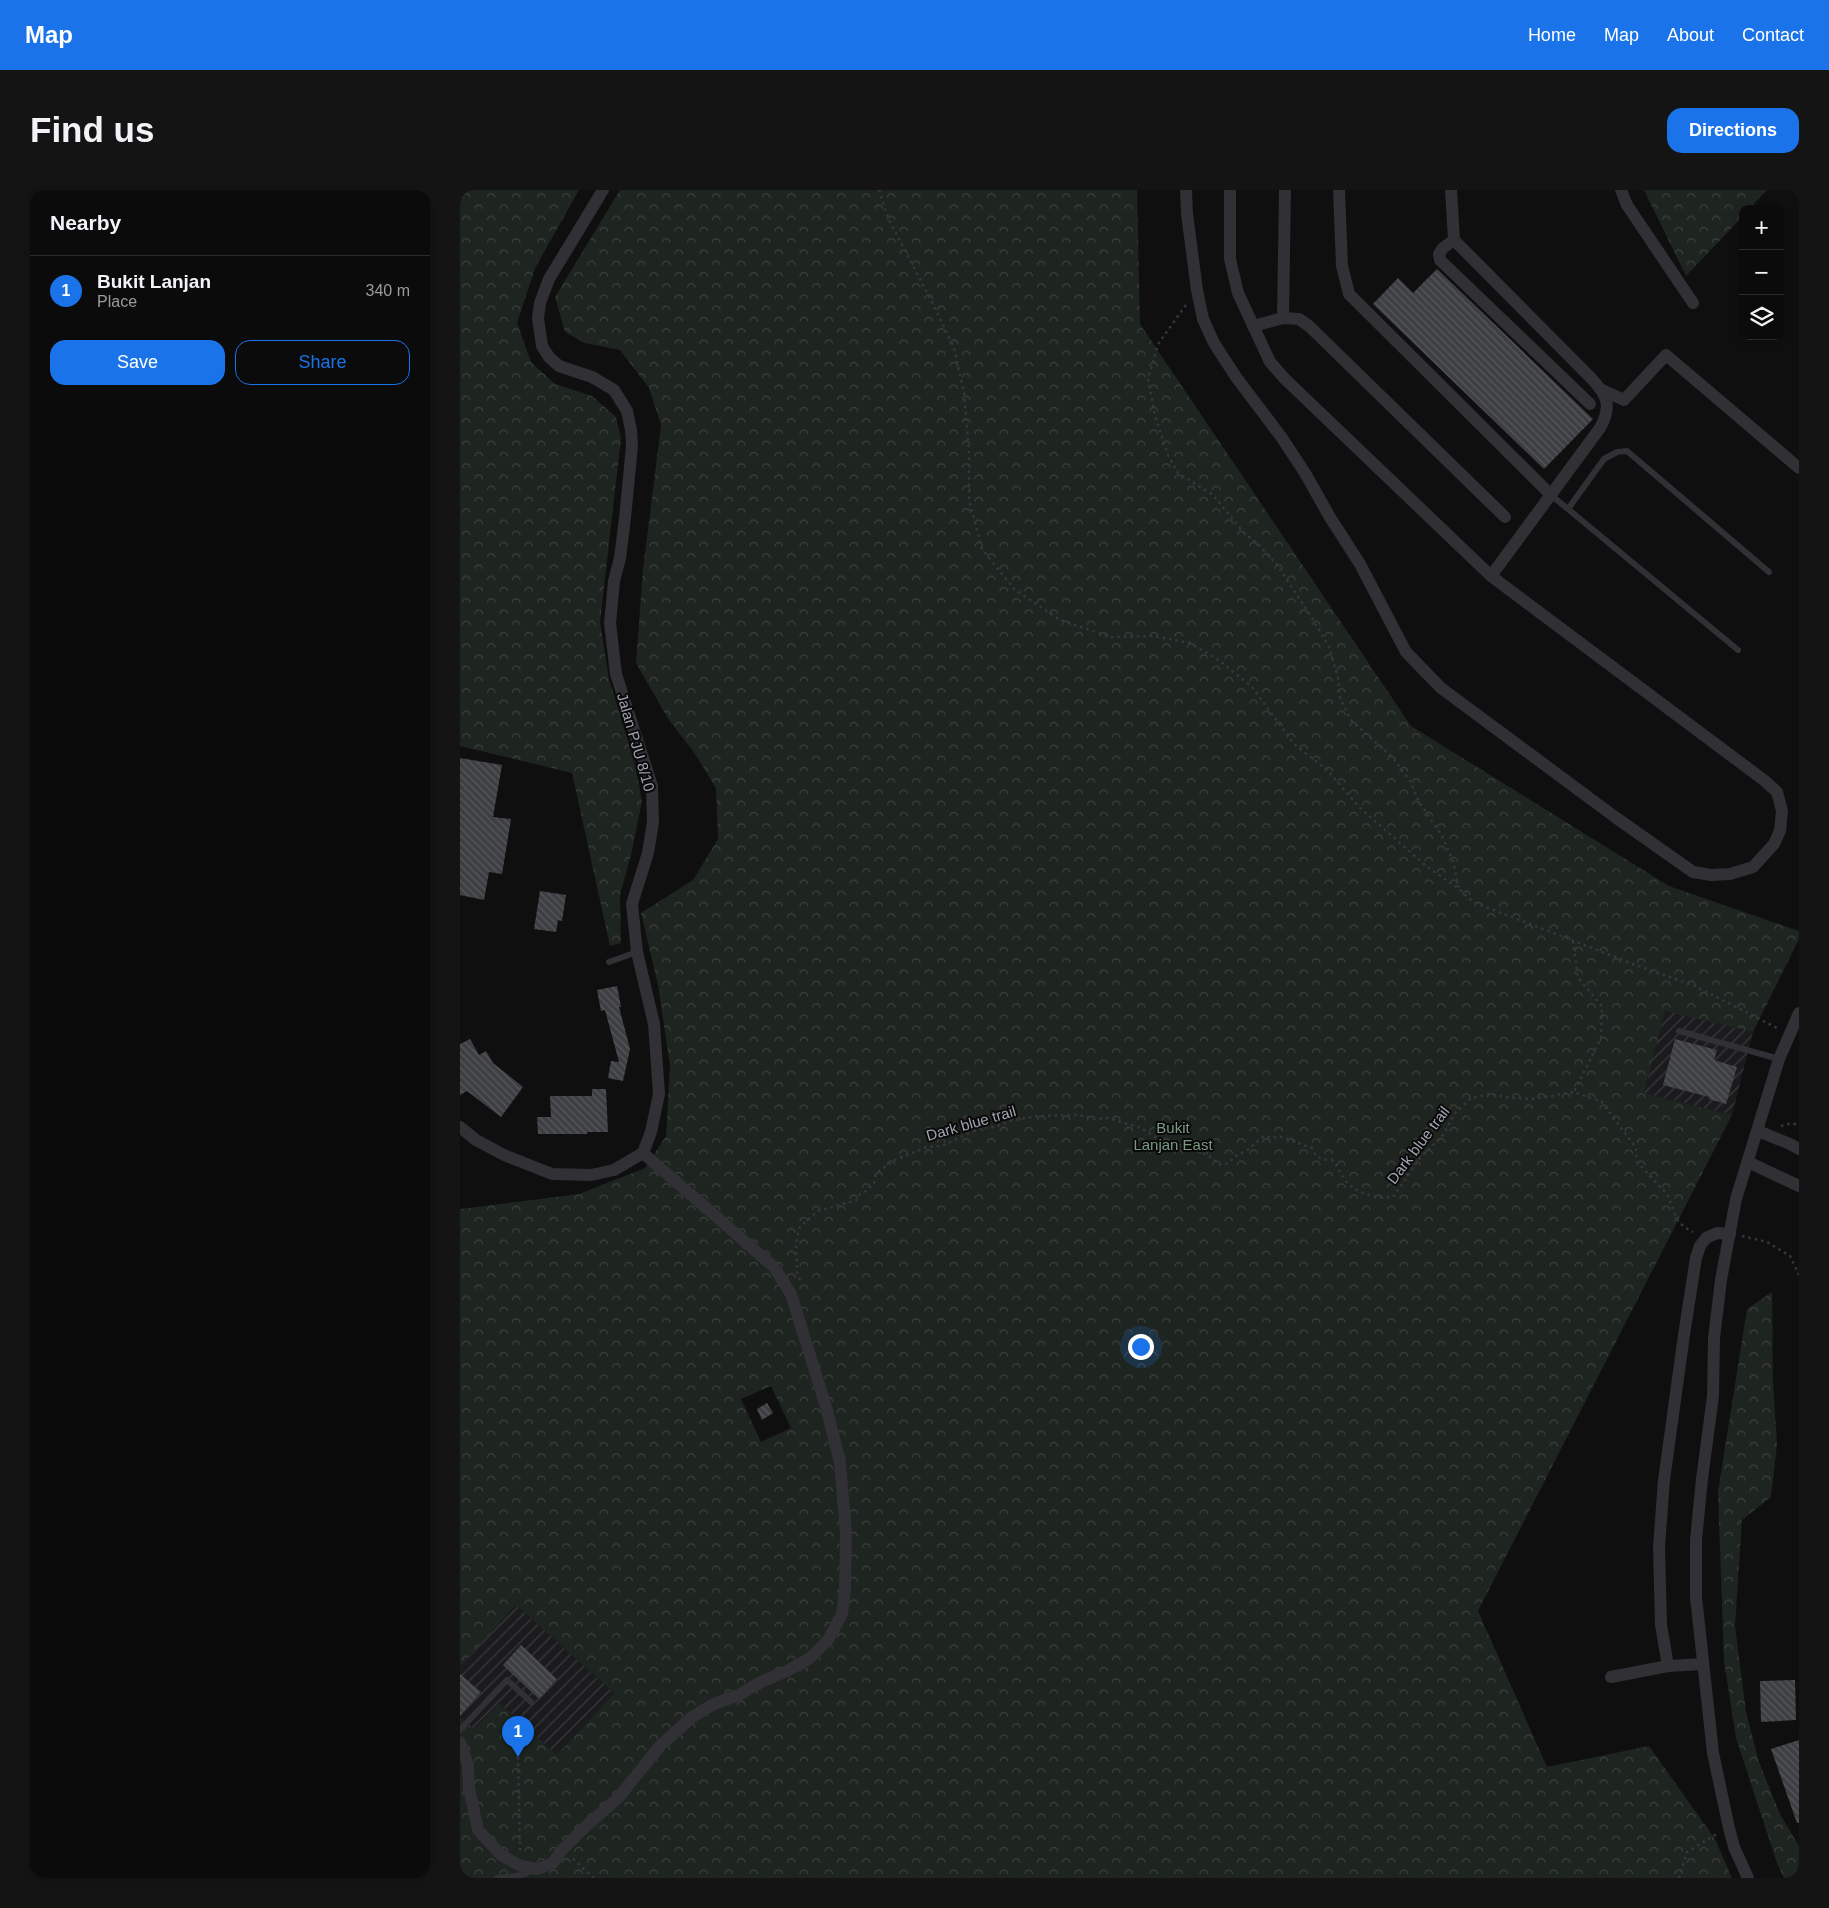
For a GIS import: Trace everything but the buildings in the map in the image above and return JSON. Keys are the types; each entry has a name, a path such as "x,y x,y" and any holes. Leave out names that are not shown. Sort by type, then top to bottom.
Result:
{"street":[{"name":"Jalan PJU 8/10","path":"603,190 549,279 540,303 538,318 542,346 549,357 559,366 592,377 614,390 627,411 631,430 632,446 625,518 620,558 614,581 610,623 616,674 652,786 652,822 648,853 632,904 637,952 654,1024 659,1094 651,1132 643,1153"},
{"path":"1186,190 1187,214 1197,290 1203,318 1214,343 1305,473 1331,520 1360,564 1406,652 1441,688 1615,817 1693,872 1712,875 1730,874 1753,866 1766,855 1780,831 1782,811 1777,792 1757,775 1491,576 1285,380 1270,362 1238,293 1230,259 1230,190"},
{"path":"1283,318 1285,190"},
{"path":"1339,190 1342,266 1349,294 1551,495"},
{"path":"1451,190 1454,240 1602,390 1624,400 1666,356 1799,468"},
{"path":"1621,190 1627,205 1693,303"},
{"path":"1454,240 1443,248 1439,254 1440,260 1590,404"},
{"path":"1254,326 1283,318 1299,319 1309,326 1505,517"},
{"path":"1491,576 1600,428 1605,418 1606,400 1602,390"},
{"path":"1748,1878 1734,1847 1713,1753 1696,1597 1696,1540 1713,1396 1714,1338 1721,1280 1736,1200 1780,1059 1799,1013"},
{"path":"460,1127 476,1140 504,1155 552,1174 591,1175 614,1170 643,1153 774,1267 791,1294 827,1410 840,1463 846,1533 845,1590 842,1614 828,1640 810,1658 787,1671 692,1716 659,1747 619,1797 584,1828 562,1850 553,1863 538,1869 521,1866 501,1855 478,1830 469,1788 468,1765 460,1742"},
{"path":"1758,1131 1799,1149"},
{"path":"1748,1162 1799,1186"},
{"path":"1668,1666 1660,1625 1659,1547 1664,1480 1696,1258 1700,1246 1706,1238 1717,1232 1730,1234"},
{"path":"1611,1677 1668,1666 1703,1664"}],"lane":[{"path":"1568,509 1604,459 1617,452 1627,450 1769,572"},
{"path":"1551,495 1738,650"},
{"path":"609,962 637,952"},
{"path":"1679,1031 1780,1059"},
{"path":"460,1730 507,1680 531,1702"},
{"path":"497,1878 522,1875 538,1869"}],"path":[{"path":"879,190 888,218 954,348 964,393 969,452 969,500 982,549 1014,589 1060,620 1111,637 1153,636 1190,643 1220,662 1252,687 1294,744 1327,770 1360,808 1426,866 1459,889 1473,902 1695,986 1790,1035"},
{"path":"1197,290 1158,344 1148,379 1155,416 1168,455 1178,473 1213,495 1243,532 1259,545 1277,566 1309,613 1329,647 1338,678 1340,698 1351,720 1393,758 1410,781 1419,802 1442,836 1453,861 1459,889"},
{"path":"1573,941 1578,978 1602,1006 1601,1038 1574,1092"},
{"name":"Dark blue trail","path":"791,1294 800,1282 797,1272 797,1237 800,1227 818,1211 857,1200 860,1194 874,1183 876,1173 895,1160 927,1147 942,1146 980,1128 995,1127 1009,1121 1047,1115 1079,1115 1094,1119 1108,1118 1141,1128 1155,1137 1208,1155 1218,1164 1230,1162 1234,1157 1264,1136 1273,1138 1279,1136 1312,1148 1316,1156 1322,1160 1332,1160 1341,1170 1346,1180 1362,1193 1381,1198 1393,1197 1420,1158 1439,1139 1455,1113 1472,1098 1490,1094 1511,1098 1533,1099 1574,1092 1602,1102 1636,1148 1637,1162 1666,1194 1677,1219 1684,1227 1706,1238"},
{"path":"1730,1234 1767,1242 1790,1256 1799,1275"},
{"path":"518,1757 521,1866"},
{"path":"1679,1878 1687,1852 1729,1828"},
{"path":"562,1850 594,1878"}],"shaded area":[{"path":"1665,1010 1753,1032 1732,1115 1644,1093"},
{"path":"516,1605 614,1693 557,1755 499,1703 474,1730 460,1717 460,1666"}],"green space":[{"path":"460,190 579,190 535,268 517,323 531,362 555,384 592,396 616,417 621,439 600,622 609,679 635,764 642,801 631,855 620,895 621,943 610,946 572,773 460,746"},
{"name":"Bukit Lanjan East","path":"620,190 1137,190 1140,324 1411,726 1669,886 1799,931 1799,939 1753,1032 1665,1011 1644,1093 1732,1115 1478,1611 1547,1767 1649,1746 1715,1839 1732,1878 460,1878 460,1717 474,1729 499,1703 557,1755 614,1693 516,1605 460,1666 460,1209 579,1194 645,1168 666,1136 670,1066 658,985 641,913 693,880 718,839 716,788 695,754 667,717 636,663 643,569 661,425 649,388 620,350 585,343 565,332 555,297","holes":["771,1386 791,1428 761,1442 741,1399"]},
{"path":"1644,190 1767,190 1753,205 1739,205 1739,220 1686,276"},
{"path":"1772,1292 1773,1383 1777,1444 1771,1497 1742,1520 1735,1626 1746,1712 1759,1762 1780,1814 1799,1846 1799,1878 1784,1878 1777,1863 1736,1738 1724,1661 1718,1492 1747,1309"}],"place":[{"name":"Bukit Lanjan","path":"518,1757"}]}
